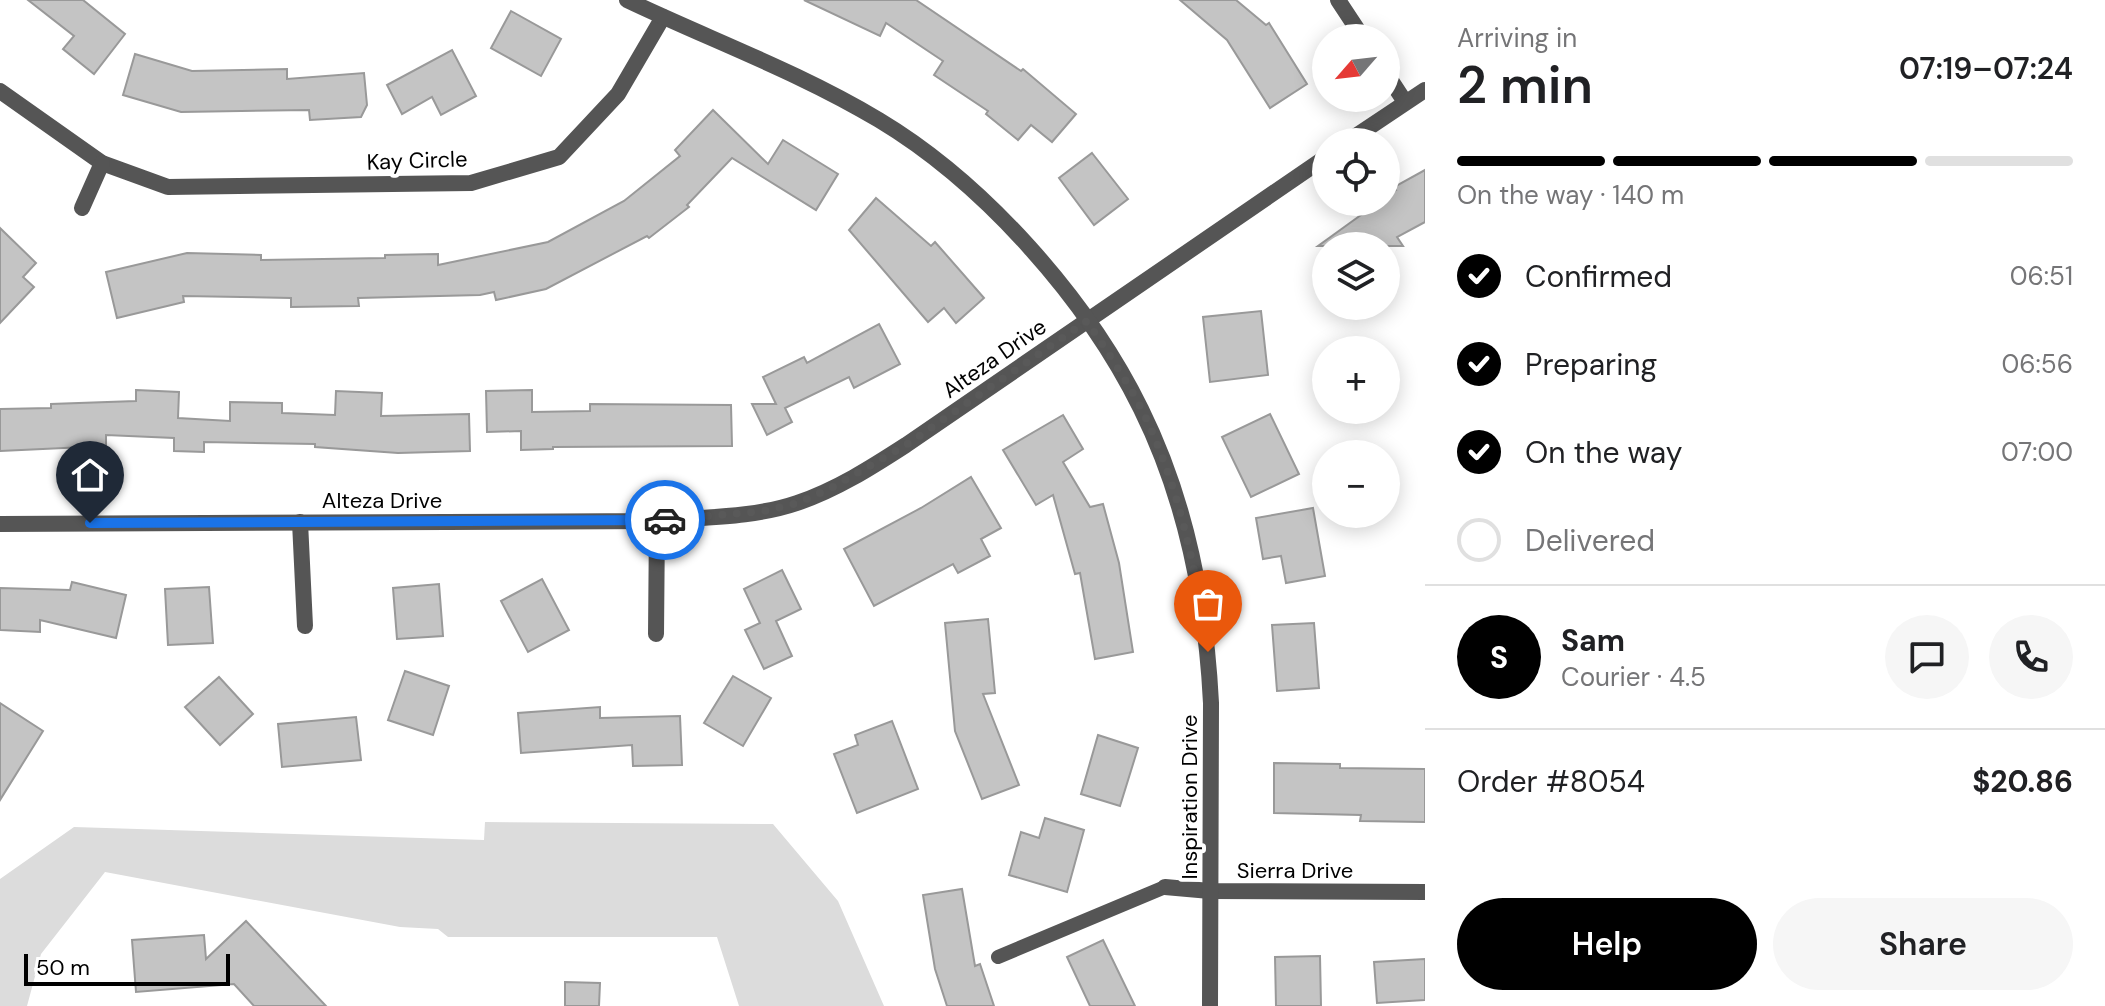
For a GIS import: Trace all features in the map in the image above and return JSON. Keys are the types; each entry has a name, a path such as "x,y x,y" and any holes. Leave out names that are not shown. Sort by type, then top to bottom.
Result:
{"street":[{"name":"Inspiration Drive","path":"627,0 822,87 882,121 929,155 1015,231 1050,270 1087,321 1141,409 1161,456 1191,554 1208,652 1210,1006"},
{"path":"1338,0 1354,24"},
{"name":"Kay Circle","path":"0,91 102,163 168,187 471,183 559,157 618,94 663,17"},
{"path":"1367,128 1425,90"},
{"path":"1400,94 1405,102"},
{"path":"82,208 102,163"},
{"name":"Alteza Drive","path":"0,524 657,521 764,511 798,503 906,445 1312,167"},
{"path":"656,634 657,521"},
{"name":"Alteza Drive","path":"300,522 305,626"},
{"name":"Sierra Drive","path":"1165,887 1210,891 1425,892"}],"lane":[{"path":"998,957 1165,887"}],"shaded area":[{"path":"485,822 773,824 838,901 884,1006 739,1006 717,937 448,937 438,929 400,927 105,872 41,954 27,1006 0,1006 0,879 74,827 484,840"}],"building":[{"path":"28,0 83,0 125,34 94,74 63,49 74,36"},
{"path":"804,0 916,0 1021,71 1023,69 1076,114 1052,142 1031,125 1018,140 986,114 988,111 934,75 943,61 886,23 880,36"},
{"path":"1180,0 1236,0 1266,25 1269,23 1307,84 1270,108 1227,40"},
{"path":"511,11 561,39 541,76 491,48"},
{"path":"452,50 476,96 441,115 432,97 402,114 387,85"},
{"path":"135,54 192,71 287,69 287,79 364,73 367,105 361,117 310,120 309,110 181,112 123,95"},
{"path":"713,110 768,164 783,140 838,174 816,210 732,158 687,205 689,207 649,238 647,236 546,289 496,300 494,292 358,298 359,306 291,307 291,298 183,296 184,302 117,318 106,272 187,253 261,255 261,260 438,254 438,265 548,242 624,201 680,156 675,150"},
{"path":"1092,153 1128,199 1094,225 1059,178"},
{"path":"1425,170 1425,222 1400,235 1400,232 1337,232 1360,216 1400,216 1400,184"},
{"path":"876,198 931,246 935,242 984,298 956,323 944,308 928,322 849,230"},
{"path":"0,228 36,263 23,277 34,287 0,323"},
{"path":"1261,311 1268,375 1210,382 1203,317"},
{"path":"879,324 900,364 854,388 849,377 785,408 792,422 767,435 752,404 776,404 763,377 804,357 807,363"},
{"path":"136,390 179,392 178,418 230,421 230,402 282,403 282,413 335,415 336,391 382,393 381,416 469,414 470,451 398,453 315,447 315,444 204,442 204,452 174,451 174,438 106,435 106,446 0,451 0,409 136,401"},
{"path":"532,390 532,412 590,411 590,404 731,405 732,446 521,450 521,431 487,432 486,391"},
{"path":"1270,414 1299,474 1251,497 1222,437"},
{"path":"1063,415 1083,449 1063,462 1090,507 1103,504 1119,563 1133,652 1095,659 1080,573 1075,574 1053,495 1036,505 1003,450"},
{"path":"971,477 1001,528 981,539 990,556 958,573 953,564 874,606 844,549"},
{"path":"1312,508 1312,528 1317,528 1325,576 1286,583 1281,556 1263,559 1256,518"},
{"path":"782,570 801,609 776,621 792,656 764,669 745,630 760,623 744,589"},
{"path":"542,579 569,630 528,652 501,601"},
{"path":"72,582 126,595 116,638 40,620 40,632 0,630 0,588 70,590"},
{"path":"439,584 443,636 397,639 393,588"},
{"path":"209,587 213,643 168,645 165,589"},
{"path":"988,619 995,693 983,694 1019,785 982,799 955,731 945,623"},
{"path":"1314,623 1319,688 1277,691 1272,625"},
{"path":"405,671 449,686 433,735 388,720"},
{"path":"733,676 771,698 743,746 704,723"},
{"path":"219,677 253,714 220,745 185,707"},
{"path":"0,703 43,731 0,800"},
{"path":"600,707 600,718 680,716 682,765 633,766 632,745 521,753 518,713"},
{"path":"356,717 361,760 282,767 278,724"},
{"path":"892,721 918,789 857,813 834,754 858,745 855,735"},
{"path":"1098,735 1138,748 1120,806 1081,794"},
{"path":"1274,763 1425,769 1425,822 1360,821 1361,815 1274,813"},
{"path":"1045,818 1084,830 1067,892 1009,875 1021,832 1039,838"},
{"path":"962,889 975,966 980,964 994,1006 947,1006 935,969 923,895"},
{"path":"246,921 326,1006 254,1006 234,984 136,992 132,940 204,935 206,959"},
{"path":"1103,940 1135,1006 1090,1006 1067,957"},
{"path":"1320,956 1321,1006 1276,1006 1275,957"},
{"path":"1425,959 1425,1000 1377,1003 1374,962"},
{"path":"565,982 600,983 599,1006 565,1006"}],"way so far":[{"path":"665,520 764,511 798,503 831,488 906,445 1087,321 1141,409 1161,456 1191,554 1208,652"}],"route":[{"path":"90,523 665,520"}]}
